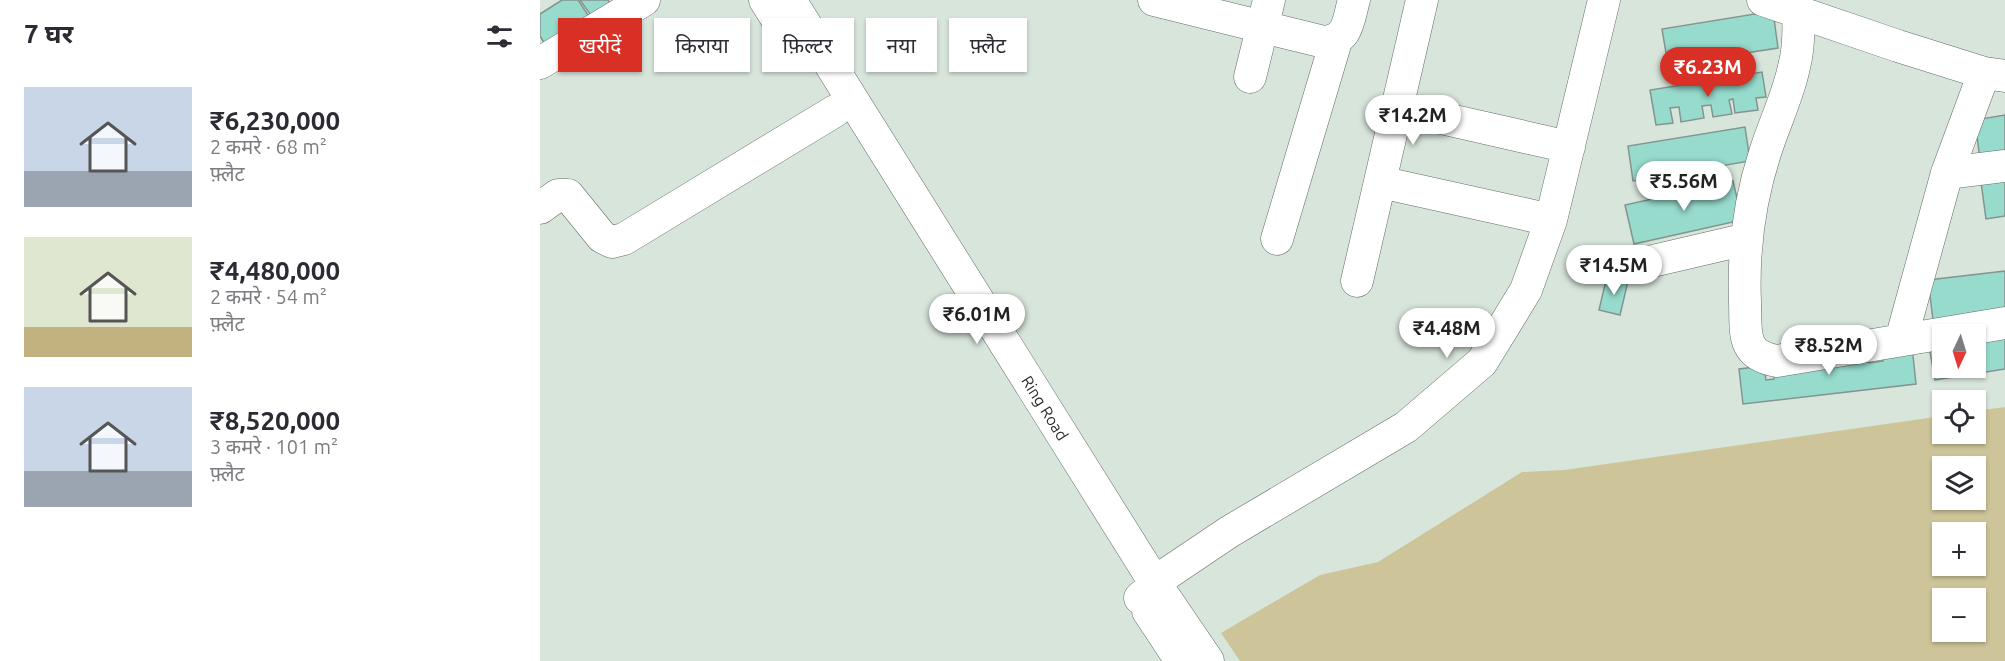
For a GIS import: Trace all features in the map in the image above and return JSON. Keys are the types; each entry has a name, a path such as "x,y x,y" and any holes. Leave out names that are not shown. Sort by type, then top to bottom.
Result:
{"street":[{"path":"540,63 644,0"},
{"name":"Ring Road","path":"765,0 1148,591 1208,661"},
{"name":"Ring Road","path":"790,0 1148,591 1181,661"},
{"path":"1154,0 1266,13 1324,42 1335,41"},
{"path":"1277,239 1335,41 1342,35 1354,0"},
{"path":"1357,281 1422,0"},
{"path":"1148,591 1229,532 1406,428 1482,362 1526,290 1551,220 1604,0"},
{"path":"1763,0 1898,46 1994,74 1947,174 1901,340"},
{"path":"1798,12 1799,35 1794,67 1764,154 1749,215 1744,275 1746,334 1750,350 1763,358 1778,361 2005,323"},
{"path":"1250,77 1266,13"},
{"path":"1397,108 1569,147"},
{"path":"540,208 558,195 568,195 602,237 612,242 624,239 835,111"},
{"path":"1947,174 2005,166"},
{"path":"1380,182 1551,220"},
{"path":"1627,267 1747,239"}],"shaded area":[{"path":"2005,407 2005,661 1240,661 1221,633 1320,575 1378,562 1522,472 1564,470 1932,417 1932,444 1986,444 1986,410"}],"building":[{"path":"562,0 578,0 590,18 558,18 558,38 546,46 540,36 540,14"},
{"path":"580,0 608,0 611,5 593,18"},
{"path":"1773,11 1778,48 1668,65 1662,29"},
{"path":"1762,72 1766,97 1756,98 1758,110 1735,113 1733,99 1729,100 1732,114 1713,117 1711,105 1702,106 1704,118 1681,122 1679,107 1670,108 1673,123 1656,125 1650,90"},
{"path":"2005,115 2005,156 1980,160 1975,120"},
{"path":"1745,127 1750,161 1633,181 1628,146"},
{"path":"2005,178 2005,216 1986,219 1981,182"},
{"path":"1733,181 1742,220 1634,244 1625,205"},
{"path":"2005,271 2005,311 1933,320 1928,280"},
{"path":"1607,276 1628,281 1620,315 1599,310"},
{"path":"2005,329 2005,369 1986,372 1986,332"},
{"path":"1932,340 1932,363 1928,341"},
{"path":"1912,346 1916,384 1743,404 1739,369 1764,366 1766,380 1774,379 1773,365 1868,351 1869,363 1883,361 1881,350"}]}
